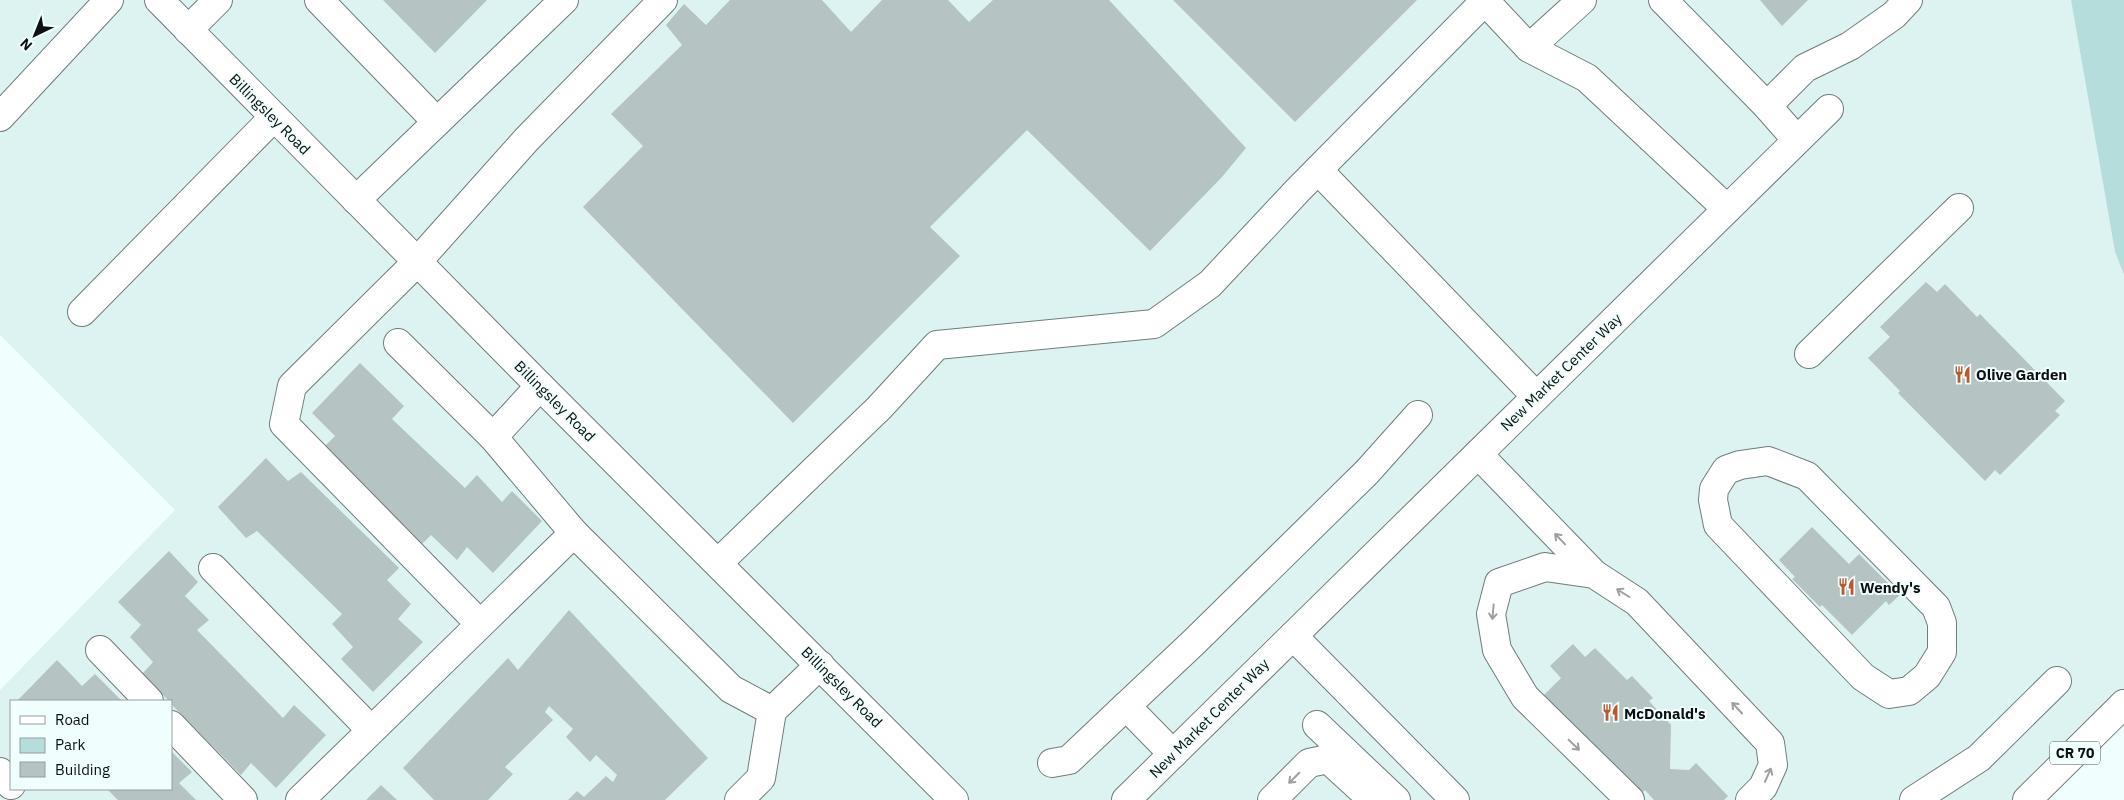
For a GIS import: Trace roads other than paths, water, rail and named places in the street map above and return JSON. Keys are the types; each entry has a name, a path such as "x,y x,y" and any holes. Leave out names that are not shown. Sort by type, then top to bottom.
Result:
{"street":[{"path":"0,117 109,0"},
{"name":"Billingsley Road","path":"159,0 540,386 954,800"},
{"path":"188,30 218,0"},
{"path":"319,0 437,122"},
{"path":"356,200 564,0"},
{"path":"480,624 284,424 292,386 417,262 527,139 663,0"},
{"path":"718,562 879,408 937,345 1154,324 1210,284 1318,170 1485,0 1529,48 1587,78 1727,209"},
{"path":"1529,48 1582,0"},
{"path":"1663,0 1767,106 1796,140"},
{"path":"1767,106 1805,68 1850,46 1894,16 1908,0"},
{"name":"New Market Center Way","path":"1126,800 1829,108"},
{"path":"82,312 274,117"},
{"path":"1318,170 1536,396"},
{"path":"1809,354 1959,208"},
{"path":"398,343 493,437 574,533 731,689 772,711"},
{"path":"493,437 540,386"},
{"path":"1052,762 1069,760 1193,643 1367,472 1418,415"},
{"path":"1478,454 1594,574 1637,602 1770,744 1773,765 1763,787 1750,800"},
{"path":"1768,461 1807,476 1936,608 1942,623 1942,652 1927,676 1909,691 1889,694 1863,677 1718,525 1713,500 1714,489 1726,470 1740,465 1768,461"},
{"path":"300,800 574,533"},
{"path":"1594,574 1545,567 1499,583 1491,614 1497,650 1525,697 1630,800"},
{"path":"213,568 371,730"},
{"path":"1293,636 1455,800"},
{"path":"100,650 148,700"},
{"path":"739,800 761,778 772,711 820,665"},
{"path":"1914,800 1979,758 2057,681"},
{"name":"CR 70","path":"2027,800 2124,704"},
{"path":"1126,706 1173,754"},
{"path":"1317,725 1333,752 1373,800"},
{"path":"172,726 243,800"},
{"path":"1272,800 1309,764 1333,752"},
{"path":"1333,752 1396,800"},
{"path":"0,772 10,784"},
{"path":"15,790 24,800"}],"place":[{"name":"Olive Garden","path":"1962,374"},
{"name":"Wendy's","path":"1846,587"},
{"name":"McDonald's","path":"1610,713"}]}
